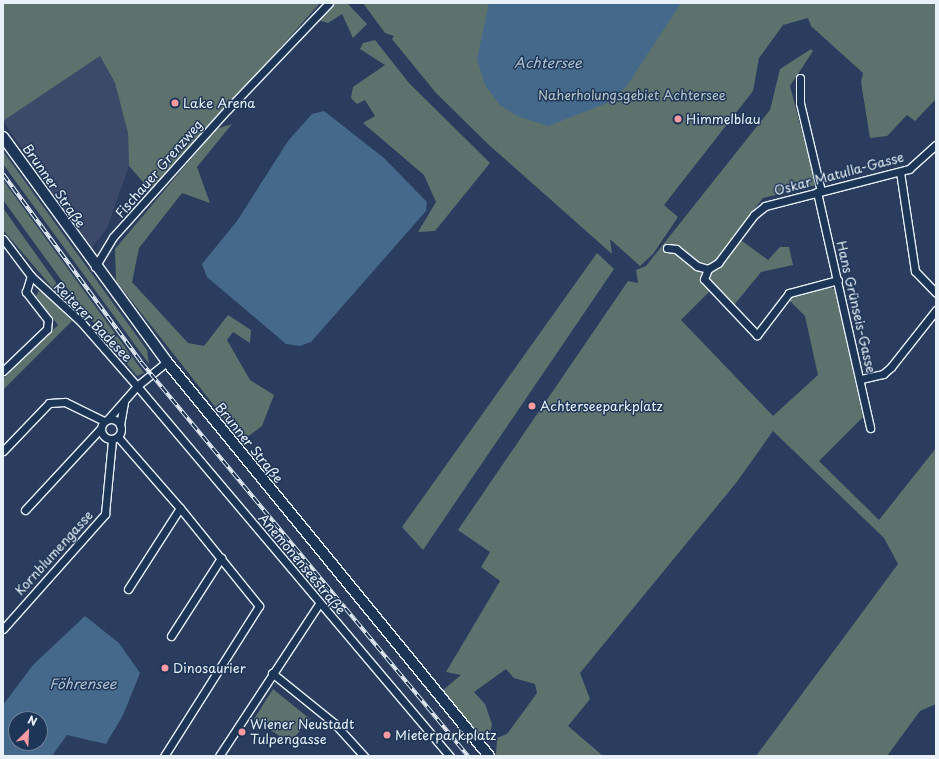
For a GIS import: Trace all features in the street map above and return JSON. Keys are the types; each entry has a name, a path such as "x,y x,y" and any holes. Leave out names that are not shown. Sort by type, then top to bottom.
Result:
{"main road":[{"name":"Brunner Straße","path":"3,137 95,267 167,362 489,756"}],"street":[{"name":"Fischauer Grenzweg","path":"95,267 113,238 228,109 329,3"},
{"name":"Hans Grünseis-Gasse","path":"800,78 800,103 838,280 861,378 870,428"},
{"name":"Oskar Matulla-Gasse","path":"838,280 789,293 757,335 704,279 708,269 718,263 754,215 765,206 819,191 900,172 917,163 936,145"},
{"path":"900,172 915,271 936,293"},
{"name":"Reiterer Badesee","path":"3,239 31,276 80,322 137,386"},
{"path":"667,248 676,249 697,266 708,269"},
{"path":"3,371 47,329 48,320 26,292 31,276"},
{"path":"861,378 883,374 891,367 936,310"},
{"path":"25,510 100,429 106,420 137,386 167,362"},
{"name":"Anemonenseestraße","path":"137,386 319,604 450,756"},
{"path":"3,451 49,403 65,402 120,425"},
{"name":"Kornblumengasse","path":"3,629 105,514 115,438 120,425 124,402"},
{"path":"100,429 105,438 115,438 180,508 257,600 258,612 164,756"},
{"path":"128,589 180,508"},
{"path":"171,636 221,558"},
{"path":"219,756 272,673 319,604"},
{"path":"272,673 334,723 364,756"}],"shaded area":[{"path":"100,56 115,83 128,133 129,166 107,228 91,249 3,121"}],"green space":[{"name":"Lake Arena","path":"3,3 320,3 152,192 129,166 128,133 115,83 100,56 3,121"},
{"path":"335,3 347,3 367,24 353,38 342,14 328,23 319,20"},
{"name":"Naherholungsgebiet Achtersee","path":"363,3 936,3 936,99 915,121 907,115 887,136 870,138 861,82 863,73 811,26 808,18 783,25 759,58 753,91 664,205 678,217 653,254 640,266 610,239 612,254 489,145 436,93 392,39 394,36 385,33"},
{"path":"375,40 409,83 490,163 435,231 418,232 436,202 424,175 363,123 375,116 365,100 357,104 351,98 353,87 385,65 360,49 363,43"},
{"path":"811,49 813,51 790,86 816,185 763,198 734,235 768,260 780,247 789,247 793,265 761,272 734,305 714,287 681,320 773,416 818,375 805,316 789,300 797,293 826,287 835,289 863,417 819,461 879,520 936,448 936,704 920,711 887,756 756,756 898,564 884,538 773,431 736,483 580,673 590,699 568,726 603,756 496,756 497,738 507,734 537,693 535,684 514,678 506,669 474,692 485,704 492,724 489,738 483,741 442,691 461,675 446,672 500,581 481,567 490,552 458,530 628,281 638,283 636,270 646,266 770,110 780,69"},
{"path":"232,124 197,167 210,203 182,193 139,248 132,282 188,343 204,346 228,315 251,330 250,343 233,332 227,340 250,380 274,395 262,426 242,441 116,281 115,249 216,129"},
{"path":"3,151 147,350 149,364 3,164"},
{"path":"3,180 144,373 137,376 81,307 3,200"},
{"path":"3,208 67,298 74,313 3,230"},
{"path":"597,253 614,269 423,550 402,527"},
{"path":"40,289 72,321 3,390 3,379 58,325 36,296"},
{"path":"273,689 310,719 293,739 284,739 254,719"}],"water":[{"name":"Achtersee","path":"489,3 681,3 626,87 607,103 548,126 517,116 500,105 485,85 477,59"},
{"path":"324,111 384,158 427,202 426,211 311,342 300,346 286,344 207,277 202,264 237,221 288,141 312,114"},
{"name":"Föhrensee","path":"85,616 119,643 140,673 123,715 106,744 67,735 52,756 3,756 3,705 33,665"}],"railway":[{"path":"3,174 141,362 468,756"}],"place":[{"name":"Lake Arena","path":"175,103"},
{"name":"Himmelblau","path":"678,119"},
{"name":"Achterseeparkplatz","path":"532,406"},
{"name":"Dinosaurier","path":"165,668"},
{"name":"Wiener Neustadt Tulpengasse","path":"242,732"},
{"name":"Mieterparkplatz","path":"387,735"}]}
